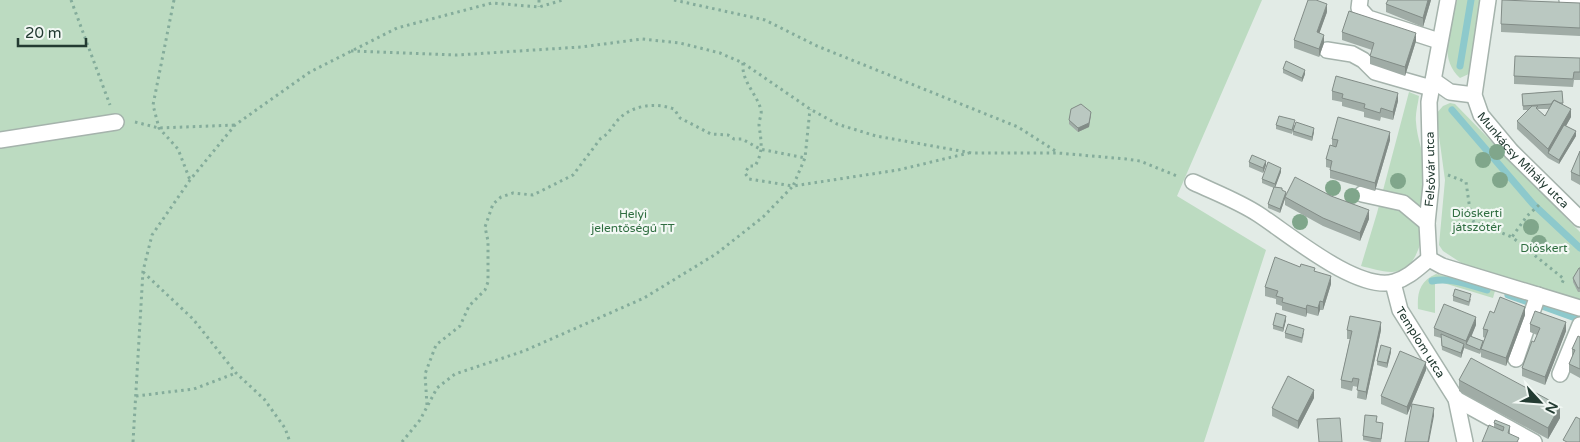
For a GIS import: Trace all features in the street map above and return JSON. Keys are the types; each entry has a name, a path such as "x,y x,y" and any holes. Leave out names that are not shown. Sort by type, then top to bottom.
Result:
{"street":[{"path":"1360,0 1359,8 1368,18 1439,41"},
{"name":"Felsővár utca","path":"1429,259 1427,223 1431,185 1431,90 1448,0"},
{"path":"1327,50 1352,54 1363,60 1375,72 1431,90 1474,95 1488,0"},
{"path":"1567,0 1580,0"},
{"name":"Munkácsy Mihály utca","path":"1474,95 1481,116 1511,150 1580,220"},
{"path":"0,140 116,122"},
{"path":"1193,182 1256,213 1360,280 1393,282 1412,274 1429,259 1442,266 1580,308"},
{"path":"1362,194 1403,203 1427,223"},
{"name":"Templom utca","path":"1393,282 1400,310 1456,399 1465,442"},
{"path":"1516,359 1538,295"},
{"path":"1560,374 1580,325"},
{"name":"Templom utca","path":"1456,399 1534,442"}],"path":[{"path":"71,0 116,122 132,122 159,128 235,125"},
{"path":"174,0 153,105 159,128 178,149 190,180"},
{"path":"539,0 539,7"},
{"path":"133,442 137,337 142,271 152,235 190,180 235,125 310,72 397,28 492,4 539,7 562,0"},
{"path":"674,0 764,20 817,46 1018,127 1058,153"},
{"path":"351,51 457,55 581,47 642,39 680,43 720,53 744,63 810,109 837,124 876,136 972,153 1058,153 1140,161 1193,182"},
{"path":"744,63 742,71 762,111 759,126 763,139 760,158 755,166 749,166 745,173 749,178 794,186 898,170 972,153"},
{"path":"427,405 424,374 436,345 460,326 469,306 485,290 488,282 488,241 485,227 493,204 501,197 513,193 533,194 573,176 601,138 610,132 618,120 642,106 650,105 674,109 680,118 711,134 742,139 760,149 806,158"},
{"path":"402,442 420,420 436,388 455,374 524,351 644,298 716,254 763,217 794,186 806,158 810,109"},
{"path":"1430,168 1466,182 1471,217 1474,222 1512,237 1564,278 1557,301"},
{"path":"1512,237 1527,216 1542,202"},
{"path":"142,271 193,320 236,373 264,399 285,428 290,442"},
{"path":"136,396 194,389 236,373"}],"green space":[{"name":"Helyi jelentőségű TT","path":"0,0 1262,0 1177,196 1266,250 1204,442 0,442"},
{"path":"1457,0 1483,0 1471,73 1460,78 1453,70 1447,51 1449,31"},
{"path":"1409,92 1419,96 1416,122 1427,182 1425,225 1417,253 1410,264 1402,270 1382,271 1361,266"},
{"name":"Dióskert","path":"1450,103 1455,104 1580,232 1580,299 1466,266 1443,251 1439,245 1445,180 1436,114 1443,106"},
{"path":"1436,274 1496,287 1493,298 1437,281 1435,284 1435,313 1418,309 1419,292 1423,284"}],"building":[{"path":"1308,0 1316,0 1327,4 1317,32 1324,35 1319,49 1294,40"},
{"path":"1388,0 1428,0 1423,18 1386,4"},
{"path":"1502,0 1580,3 1580,28 1501,24"},
{"path":"1349,11 1416,33 1405,67 1370,56 1374,43 1342,32"},
{"path":"1515,56 1580,58 1580,72 1574,72 1573,79 1514,76"},
{"path":"1286,61 1305,70 1302,78 1283,69"},
{"path":"1336,76 1398,93 1393,112 1381,108 1380,113 1364,108 1365,104 1342,98 1343,94 1332,91"},
{"path":"1562,91 1563,103 1554,100 1551,104 1523,106 1522,94"},
{"path":"1554,100 1571,109 1548,149 1517,121 1532,106 1538,106 1536,108 1545,116"},
{"path":"1081,104 1091,112 1089,123 1078,128 1069,120 1071,109"},
{"path":"1279,116 1295,120 1292,130 1276,125"},
{"path":"1338,117 1390,132 1375,183 1330,170 1332,161 1326,159 1330,145 1336,147 1338,140 1332,139"},
{"path":"1296,122 1314,128 1312,137 1293,131"},
{"path":"1564,125 1576,131 1559,160 1548,153"},
{"path":"1580,151 1580,176 1571,172"},
{"path":"1252,155 1266,161 1263,168 1249,162"},
{"path":"1268,162 1281,168 1275,184 1262,179"},
{"path":"1295,177 1331,196 1369,210 1360,233 1323,218 1285,197"},
{"path":"1274,187 1282,188 1286,192 1280,209 1268,204"},
{"path":"1275,257 1300,267 1301,264 1315,268 1314,271 1331,276 1323,302 1320,301 1318,308 1307,305 1306,309 1282,302 1283,298 1276,296 1278,291 1265,287"},
{"path":"1579,268 1580,288 1578,288 1573,278"},
{"path":"1455,289 1471,294 1469,302 1453,296"},
{"path":"1500,297 1525,307 1506,358 1481,349 1488,330 1483,329 1490,311 1494,313"},
{"path":"1444,304 1476,317 1466,341 1434,328"},
{"path":"1535,311 1566,322 1545,377 1522,368 1532,341 1534,342 1540,328 1530,324"},
{"path":"1276,313 1286,316 1283,328 1273,325"},
{"path":"1350,316 1381,322 1366,392 1357,390 1359,379 1353,378 1352,382 1341,380 1352,331 1347,330"},
{"path":"1288,324 1304,329 1302,338 1285,333"},
{"path":"1441,334 1464,344 1461,353 1442,346"},
{"path":"1470,336 1483,341 1480,350 1466,344"},
{"path":"1578,336 1580,337 1580,369 1569,364 1575,350 1572,349"},
{"path":"1381,345 1391,348 1387,363 1377,361"},
{"path":"1400,351 1426,362 1407,407 1381,396"},
{"path":"1471,358 1560,406 1548,428 1459,380"},
{"path":"1288,376 1314,390 1298,421 1272,408"},
{"path":"1412,404 1434,408 1428,442 1405,442"},
{"path":"1365,415 1377,416 1376,422 1383,423 1381,439 1363,436"},
{"path":"1576,417 1580,419 1580,442 1567,442 1563,440"},
{"path":"1340,418 1342,442 1319,442 1317,419"},
{"path":"1495,420 1510,426 1508,433 1519,438 1517,442 1482,442 1489,425 1503,431 1504,427 1494,423"}],"waterway":[{"path":"1460,66 1471,0"},
{"path":"1452,110 1533,204 1580,248"},
{"path":"1432,281 1453,281 1487,290"},
{"path":"1508,295 1528,302"},
{"path":"1542,306 1578,319"}],"park label":[{"name":"Dióskerti játszótér","path":"1477,220"}]}
